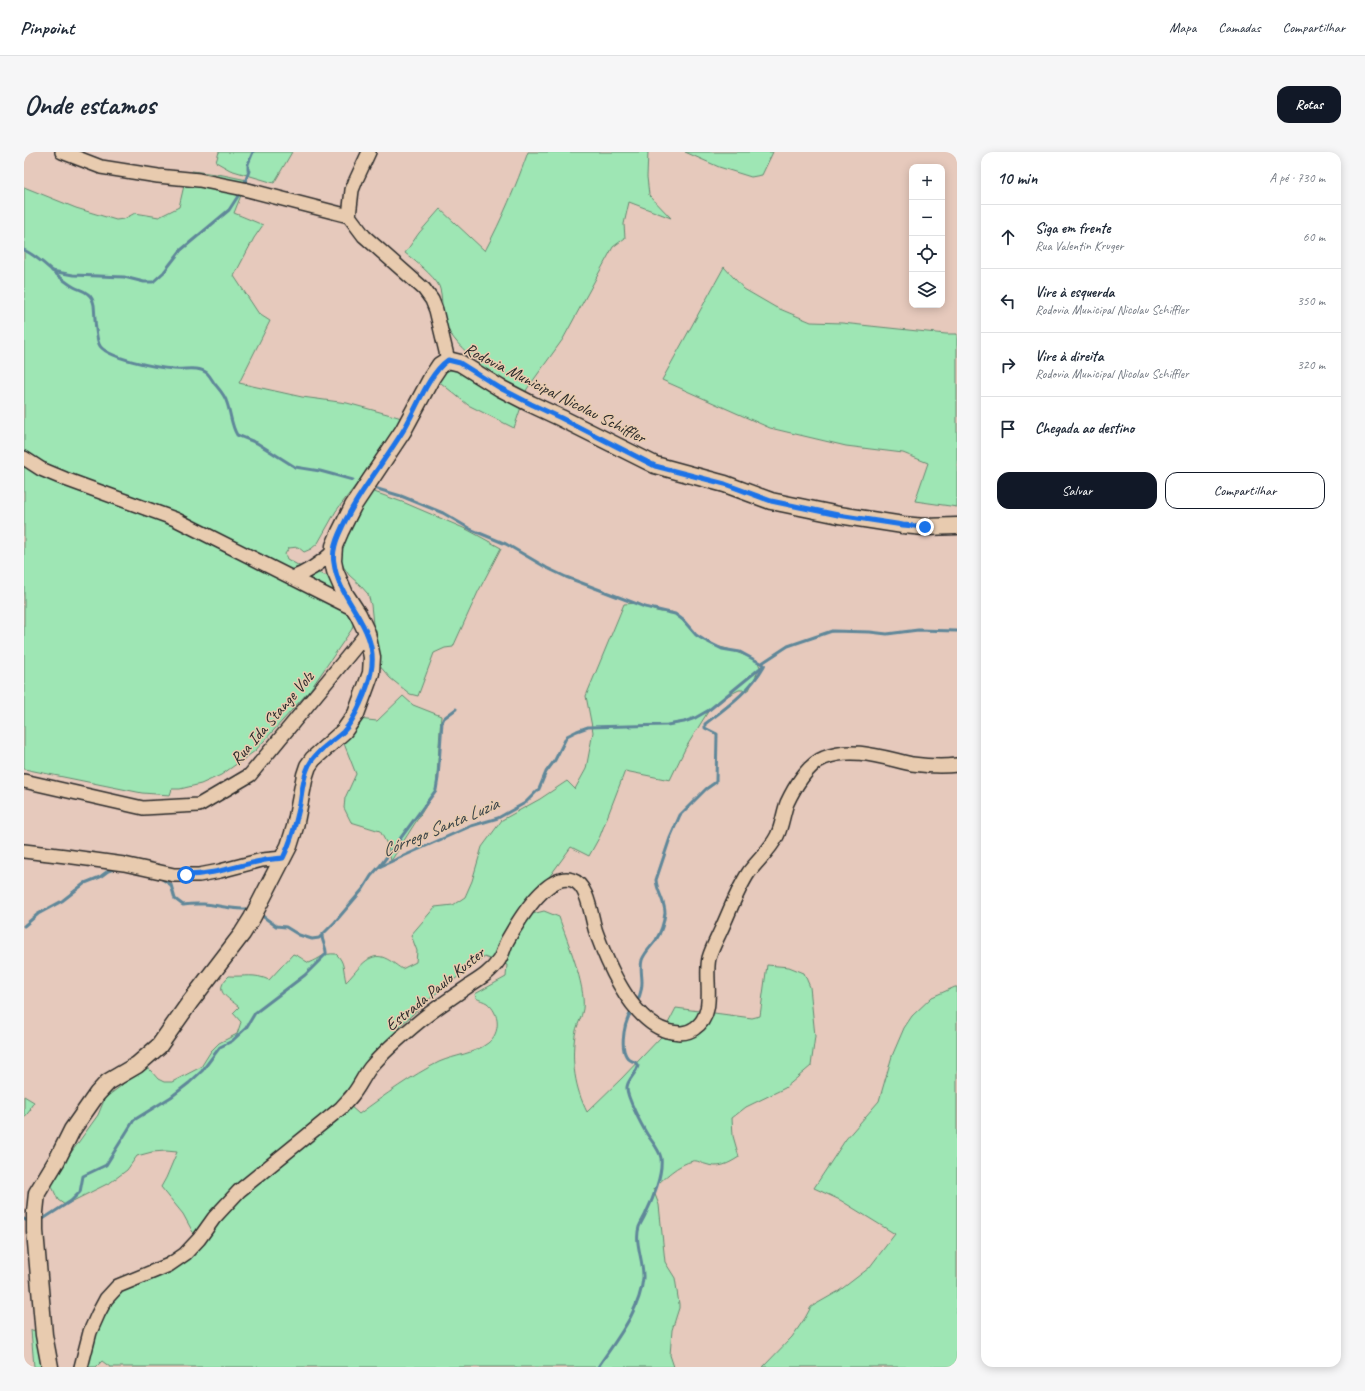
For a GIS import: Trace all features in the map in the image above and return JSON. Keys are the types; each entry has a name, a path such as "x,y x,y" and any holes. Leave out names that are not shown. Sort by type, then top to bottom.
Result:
{"street":[{"path":"62,152 101,167 158,176 199,180 244,189 349,216 364,236 424,289 432,300 436,310 448,360"},
{"path":"349,216 352,190 369,152"},
{"name":"Rodovia Municipal Nicolau Schiffler","path":"50,1367 44,1336 36,1239 35,1212 37,1192 54,1167 72,1130 97,1094 108,1082 126,1072 152,1053 166,1038 194,997 242,934 252,918 289,846 295,827 308,766 313,759 344,731 358,708 371,673 372,665 370,645 367,633 337,577 334,566 333,552 336,539 353,506 403,431 440,365 448,360 460,363 500,388 655,466 725,484 771,501 838,515 911,526 957,526"},
{"path":"24,458 41,469 65,479 175,518 354,609"},
{"path":"292,578 307,572 322,562 333,552"},
{"name":"Rua Ida Stange Volz","path":"24,781 143,808 199,805 250,776 367,633"},
{"name":"Estrada Paulo Kuster","path":"81,1367 90,1332 106,1299 118,1286 170,1265 185,1254 214,1218 239,1191 341,1108 353,1095 370,1068 391,1048 437,1008 490,972 500,959 506,943 518,921 544,890 552,884 561,879 570,879 577,882 589,905 595,930 604,953 627,997 648,1021 658,1028 678,1034 686,1032 696,1028 704,1018 708,1004 709,960 734,900 748,873 778,835 787,804 815,762 823,758 846,753 864,753 916,764 934,766 957,765"},
{"path":"24,851 124,864 174,875 199,875 228,870 262,860 283,858"}],"green space":[{"path":"219,152 292,152 274,183 230,170 216,162"},
{"path":"528,152 648,152 647,177 649,195 671,218 629,202 624,224 625,238 613,247 563,339 527,389 514,428 468,405 441,383 432,382 448,371 458,369 478,370 479,362 458,344 446,326 443,316 442,298 439,286 424,268 405,253 419,233 440,209 485,251 519,177"},
{"path":"685,152 773,152 762,175 751,177 719,167"},
{"path":"192,171 247,180 234,213 263,225 254,238 234,276 259,314 270,321 239,383 302,397 347,403 402,418 356,485 336,511 318,543 311,549 304,552 298,547 289,548 285,554 287,559 305,569 328,576 341,582 358,607 352,629 310,690 255,751 221,775 201,784 180,789 172,789 170,795 142,793 24,769 24,187 76,208 116,220 124,219 135,213 159,217 179,207 185,181"},
{"path":"724,267 744,289 775,307 811,322 842,323 957,334 957,507 915,501 928,463 903,453 846,446 770,428 662,380"},
{"path":"363,488 405,503 468,530 501,548 478,592 453,647 445,648 434,653 418,696 410,694 390,678 378,664 373,636 371,605 368,594 349,575 337,553"},
{"path":"638,603 655,610 672,612 682,620 696,636 712,645 728,649 757,660 760,667 749,690 739,690 725,697 709,710 685,749 670,780 625,771 600,836 589,856 571,847 539,891 532,914 544,911 559,917 582,988 583,1009 576,1032 574,1045 574,1065 577,1084 583,1103 587,1112 622,1078 661,1037 676,1008 752,1018 760,1016 767,965 789,967 804,973 810,987 815,1036 811,1066 785,1088 746,1107 732,1118 733,1136 739,1157 727,1164 719,1166 696,1161 687,1163 672,1172 653,1189 659,1205 665,1262 675,1278 679,1304 672,1330 670,1355 674,1367 110,1367 102,1361 96,1367 79,1367 82,1356 124,1279 184,1249 195,1236 183,1214 161,1187 177,1152 152,1152 137,1156 127,1170 111,1182 65,1205 58,1200 50,1182 98,1115 105,1098 121,1086 144,1063 158,1079 164,1082 172,1082 201,1067 211,1051 219,1043 237,1034 241,1022 233,1013 239,1007 224,994 222,990 224,982 229,976 254,976 269,980 293,954 309,963 325,955 336,954 341,960 346,982 366,961 371,958 385,958 402,969 416,962 417,951 411,935 435,907 453,905 465,897 472,881 482,847 502,820 540,799 567,781 575,789 586,769 593,732 586,696 624,604","holes":["484,957 507,965 506,977 475,994 476,998 487,1003 491,1007 496,1017 497,1029 492,1039 488,1043 477,1050 439,1062 418,1073 359,1114 349,1105 375,1055 401,1025 434,995"]},
{"path":"403,696 413,705 441,716 436,790 391,861 388,846 380,831 351,822 344,808 345,798 356,774 343,741 358,719 377,721"},
{"path":"957,987 957,1367 763,1367 792,1337 811,1307 839,1291 869,1268 895,1234 840,1200 814,1188 846,1139 879,1101 892,1056 904,1028 912,1016 932,997"},
{"path":"24,1096 34,1102 24,1118"},
{"path":"31,1330 49,1332 50,1367 34,1367"}],"waterway":[{"path":"245,182 249,171 248,164 253,152"},
{"path":"52,271 73,275 124,277 144,282 153,282 164,272 181,250 229,210 240,193"},
{"path":"24,250 37,258 67,283 90,296 94,305 98,340 103,349 121,358 145,364 167,368 196,369 207,373 225,397 233,427 237,435 257,443 295,467 320,471 353,480"},
{"path":"371,487 401,496 443,513 472,530 506,544 547,568 566,577 645,607 675,614 683,620 696,635 704,640 722,649 740,652 764,665"},
{"name":"Córrego Santa Luzia","path":"762,663 788,646 832,631 887,634 918,630 957,631"},
{"name":"Córrego Santa Luzia","path":"261,915 276,926 286,927 299,935 312,939 319,938 335,922 363,889 379,867 471,826 498,818 525,803 539,789 546,772 555,760 567,736 588,727 667,725 684,722 709,710 764,665"},
{"path":"638,1000 642,984 642,960 646,952 658,937 664,920 665,909 656,880 670,838 680,815 706,789 716,782 717,734 705,728 705,724 730,705 745,691 764,665"},
{"path":"380,866 436,790 442,722 444,718 456,709"},
{"path":"24,926 38,914 62,901 85,883 117,868"},
{"path":"159,877 171,885 175,899 183,905 200,904 247,909"},
{"name":"Córrego Santa Luzia","path":"43,1219 71,1201 80,1192 83,1176 106,1165 134,1120 171,1097 189,1083 202,1071 220,1047 232,1041 246,1028 255,1013 305,975 326,954 322,936"},
{"path":"598,1367 626,1325 641,1290 643,1272 638,1246 638,1233 639,1227 654,1194 659,1179 661,1164 659,1152 638,1118 627,1091 630,1079 636,1072 638,1066 625,1054 624,1048 624,1032 631,1012"}],"route":[{"path":"186,875 199,875 243,866 262,860 283,858 293,836 308,766 313,759 344,731 350,723 356,714 371,673 372,657 368,637 358,614 339,583 335,571 333,552 336,539 353,506 403,431 432,377 440,365 448,360 460,363 500,388 655,466 725,484 771,501 838,515 925,527"}]}
